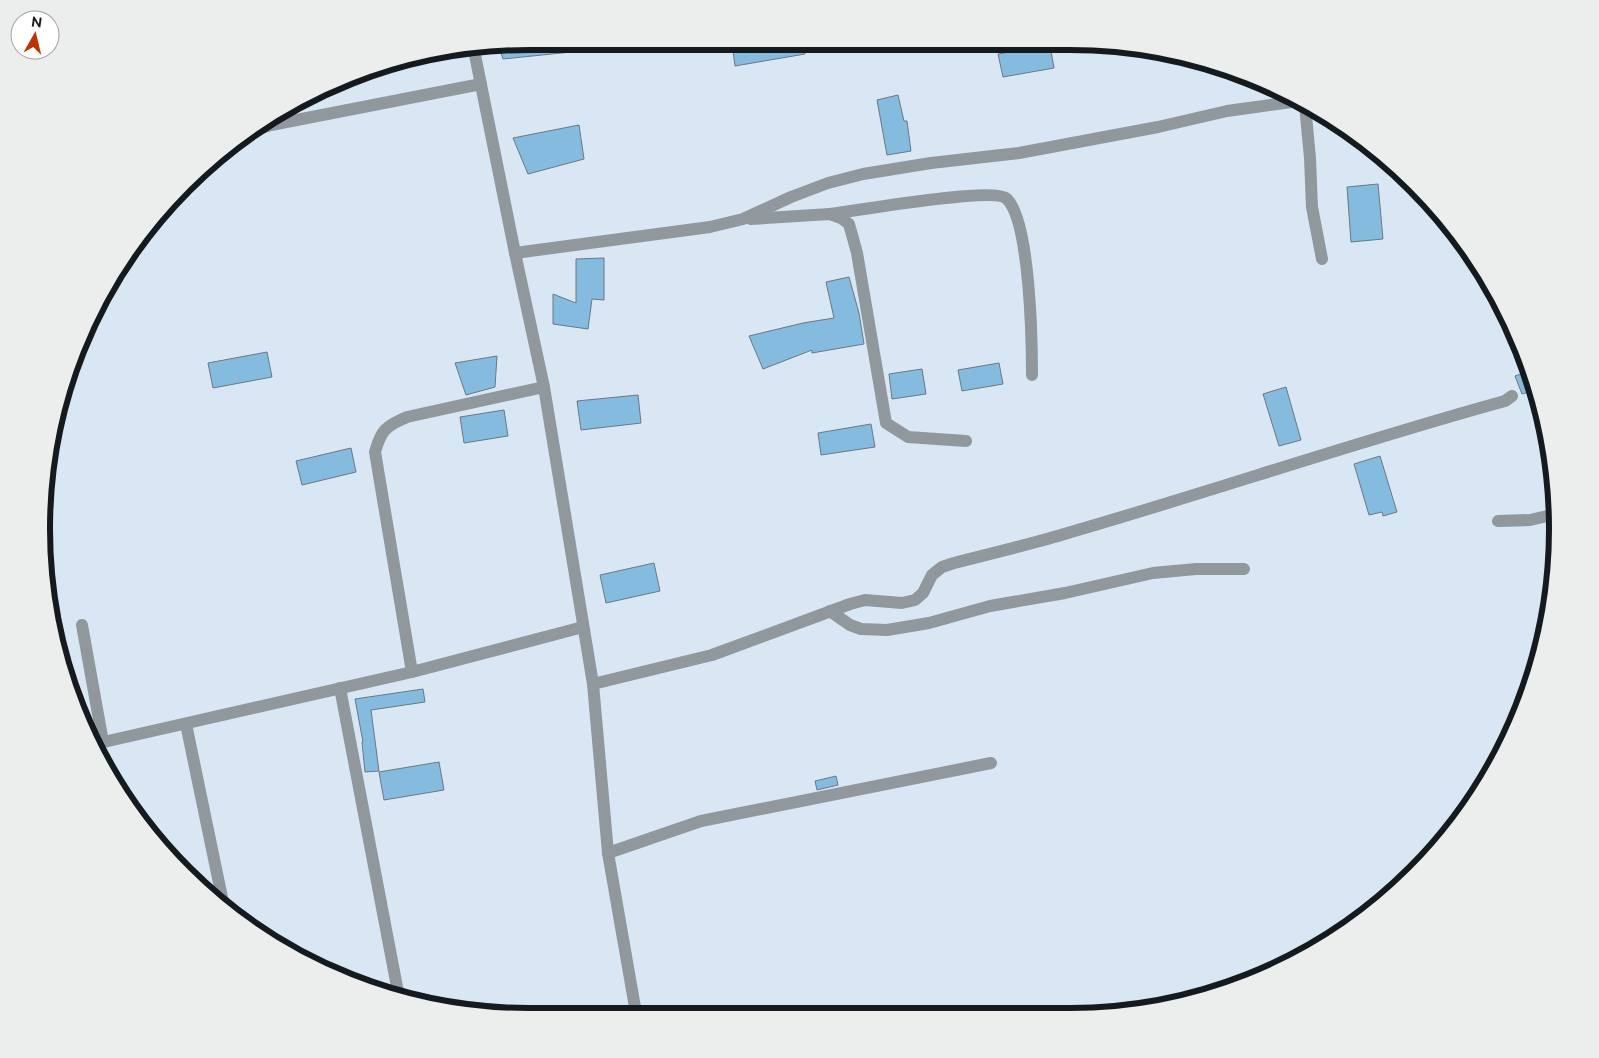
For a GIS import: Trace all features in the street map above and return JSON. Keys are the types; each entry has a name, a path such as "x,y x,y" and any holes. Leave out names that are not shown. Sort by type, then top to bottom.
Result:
{"street":[{"path":"475,53 544,387 593,684 608,852 635,1008"},
{"path":"273,125 480,84"},
{"path":"743,219 791,197 828,183 863,174 931,163 1019,153 1158,127 1227,111 1288,102"},
{"path":"1306,112 1312,207 1322,259"},
{"path":"515,253 710,227 743,219 830,214 966,196 1000,196 1007,199 1018,219 1022,240 1030,310 1032,375"},
{"path":"830,214 841,218 849,224 857,253 886,423 908,437 966,440"},
{"path":"412,672 375,452 379,436 392,424 407,417 544,387"},
{"path":"593,684 712,655 865,600 902,603 914,600 923,593 932,575 942,567 1078,530 1355,444 1505,401 1512,396"},
{"path":"1498,522 1530,520 1549,516"},
{"path":"830,612 850,625 861,629 887,630 929,623 990,606 1153,573 1196,569 1244,569"},
{"path":"82,625 99,740"},
{"path":"100,743 412,672 583,627"},
{"path":"340,688 398,990"},
{"path":"186,724 222,896"},
{"path":"608,852 701,821 990,763"}],"building":[{"path":"591,50 503,59 501,51"},
{"path":"733,50 804,50 805,54 735,66"},
{"path":"1021,50 1051,50 1054,68 1003,77 998,54"},
{"path":"898,95 904,121 907,121 911,151 887,155 877,100"},
{"path":"579,125 584,159 528,174 513,138"},
{"path":"1378,184 1383,239 1351,242 1347,187"},
{"path":"604,258 604,300 592,299 588,329 553,324 553,294 576,303 576,259"},
{"path":"849,277 859,313 864,344 812,353 812,350 763,369 749,336 803,323 834,318 826,282"},
{"path":"267,352 272,377 213,388 208,363"},
{"path":"497,356 495,387 466,395 455,363"},
{"path":"999,363 1003,384 962,391 958,370"},
{"path":"922,369 926,394 892,399 889,374"},
{"path":"1523,373 1529,392 1522,394 1515,376"},
{"path":"1286,387 1301,440 1279,446 1263,394"},
{"path":"638,395 641,423 581,430 577,401"},
{"path":"504,410 508,436 464,443 460,417"},
{"path":"871,424 875,447 821,455 818,433"},
{"path":"351,448 356,472 302,485 296,461"},
{"path":"1380,456 1397,512 1383,516 1382,512 1369,515 1354,464"},
{"path":"654,563 660,591 606,603 600,575"},
{"path":"423,689 425,702 371,710 379,771 365,772 363,742 355,699"},
{"path":"439,762 444,790 384,800 379,772"},
{"path":"836,776 838,785 817,790 815,781"}]}
